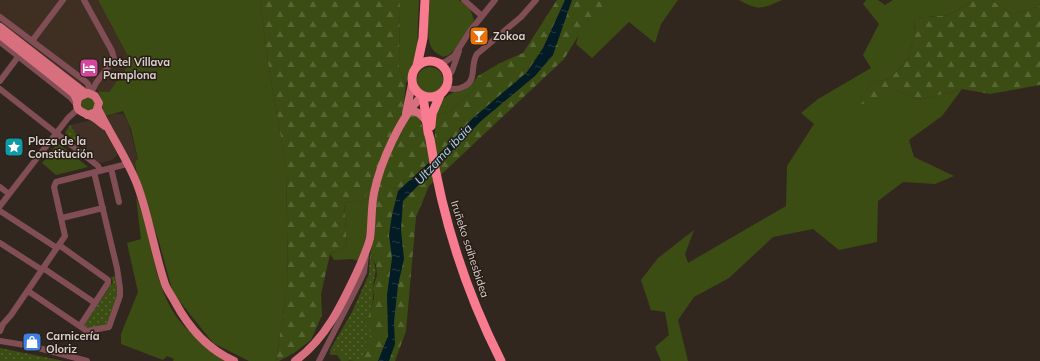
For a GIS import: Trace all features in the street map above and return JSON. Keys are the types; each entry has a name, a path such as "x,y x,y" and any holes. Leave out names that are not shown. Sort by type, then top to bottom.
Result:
{"highway":[{"path":"423,38 426,51 434,62 442,67 446,72 444,86 432,97 423,96 417,92 412,84 412,74 417,66 423,38 424,0"},
{"path":"417,66 424,62 434,62"},
{"name":"Iruñeko saihesbidea","path":"431,143 432,114 444,86"},
{"name":"Iruñeko saihesbidea","path":"423,96 426,121 441,200 452,241 481,319 501,361"}],"main road":[{"path":"0,27 98,99 98,109 136,182 143,200 165,285 194,332 209,346 225,357 234,361"},
{"path":"0,35 58,80 74,94 78,105 86,115 92,117 107,128"},
{"path":"404,120 412,84"},
{"path":"78,105 79,97 88,93"},
{"path":"295,361 303,355 323,333 338,310 366,251 370,238 374,194 379,173 404,120 414,104 423,96"},
{"path":"86,115 93,114 98,109"},
{"path":"410,111 420,113 426,121"}],"street":[{"path":"32,42 63,0"},
{"path":"84,0 112,51 114,59 88,93"},
{"path":"464,0 482,16"},
{"path":"434,62 445,62 454,56 470,30 496,0"},
{"path":"460,48 458,58 444,86 452,90 467,85 472,79 474,58 477,54 521,17 536,0"},
{"path":"0,17 85,81 88,84 88,93"},
{"path":"0,42 78,105 0,206"},
{"path":"0,81 18,57"},
{"path":"0,89 98,166 97,171 103,208 117,268 120,293 109,327 88,331 28,291"},
{"path":"68,118 76,114 86,115"},
{"path":"0,331 1,323 11,315 65,236 54,184 58,181 127,164"},
{"path":"111,168 119,202"},
{"path":"0,187 9,194"},
{"path":"62,218 103,208"},
{"path":"0,211 107,278 108,283 80,326"},
{"path":"0,244 95,303"},
{"path":"319,361 350,304 366,264 366,251"},
{"path":"0,341 31,346 87,361"}],"shaded area":[{"path":"0,0 98,0 131,62 109,92 80,88 0,24"},
{"path":"115,114 123,114 128,122 138,160 135,162 135,169 103,118"},
{"path":"91,120 104,130 119,153 112,160 101,163 96,162 70,125"}],"green space":[{"path":"98,0 260,0 268,62 286,167 288,282 276,361 249,361 213,343 173,293 159,242 136,170 135,162 138,159 131,129 123,111 103,117 102,100 98,91 109,92 131,62"},
{"path":"260,0 400,0 399,68 406,83 401,118 373,176 364,201 344,203 347,246 330,254 321,294 322,315 311,340 294,353 279,361 276,361 288,282 286,167 268,62"},
{"path":"400,0 419,0 417,47 415,59 406,83 399,68"},
{"path":"430,0 459,0 470,9 474,20 458,46 449,55 443,57 435,52 429,42 428,20"},
{"path":"557,0 612,0 587,22 564,59 429,186 416,217 406,331 395,361 362,361 366,340 370,336 363,323 364,319 368,316 374,299 373,288 377,275 376,265 370,256 376,198 380,179 386,163 410,114 415,114 419,119 425,138 435,137 435,115 450,112 476,87 472,84 478,76 500,63 523,53"},
{"path":"611,0 678,0 661,24 655,43 629,22 592,58 576,44 580,30"},
{"path":"739,0 782,0 760,8 751,6"},
{"path":"866,0 878,0 885,5 893,0 974,0 949,15 915,18 914,36 909,58 890,79 872,82 858,105 898,91 919,100 962,89 942,116 909,140 914,157 954,176 935,184 903,182 878,201 877,242 839,250 813,229 773,237 729,278 694,297 678,320 688,361 661,361 655,347 669,335 665,312 651,310 641,280 658,258 694,230 685,254 688,263 786,206 787,166 814,124 801,113 818,99 871,68 863,55 879,24 863,4"},
{"path":"974,0 991,0 1014,15 1040,6 1040,85 990,94 962,89 919,100 898,91 857,106 872,82 890,79 909,58 914,36 915,18 949,15"},
{"path":"991,0 1040,0 1040,6 1014,15"},
{"path":"430,67 440,70 443,80 440,90 430,93 420,90 417,80 420,70"},
{"path":"472,84 476,87 450,112 435,115 443,99 452,93 467,88"},
{"path":"88,97 93,99 95,104 93,109 88,111 83,109 81,104 83,99"},
{"path":"70,125 88,151 65,133"},
{"path":"58,143 88,167 56,175 42,163"},
{"path":"375,174 366,236 359,261 352,259 334,260 330,254 347,246 344,203 364,201 373,175"},
{"path":"136,197 142,213 160,282 166,299 174,314 195,337 211,350 229,361 173,361 174,359 167,356 163,360 121,344 121,334 138,292 127,243 141,239"},
{"path":"370,256 375,265 376,271 371,306 373,313 364,319 363,323 371,331 370,336 366,340 363,361 346,360 338,353 330,350 352,312 369,274"},
{"path":"116,276 119,293 109,325 90,329 84,325 113,282 111,277"},
{"path":"0,348 64,361 0,361"},
{"path":"330,350 350,361 341,361 337,355 330,355"}],"water":[{"name":"Ultzama ibaia","path":"565,0 572,0 553,55 535,76 481,121 403,201 401,230 404,259 398,285 394,322 395,344 389,361 378,361 388,336 387,295 392,258 389,235 398,191 443,150 473,118 527,72 543,48"}],"place":[{"name":"Zokoa","path":"479,36"},
{"name":"Hotel Villava Pamplona","path":"89,68"},
{"name":"Plaza de la Constitución","path":"14,147"},
{"name":"Carnicería Oloriz","path":"32,342"}]}
